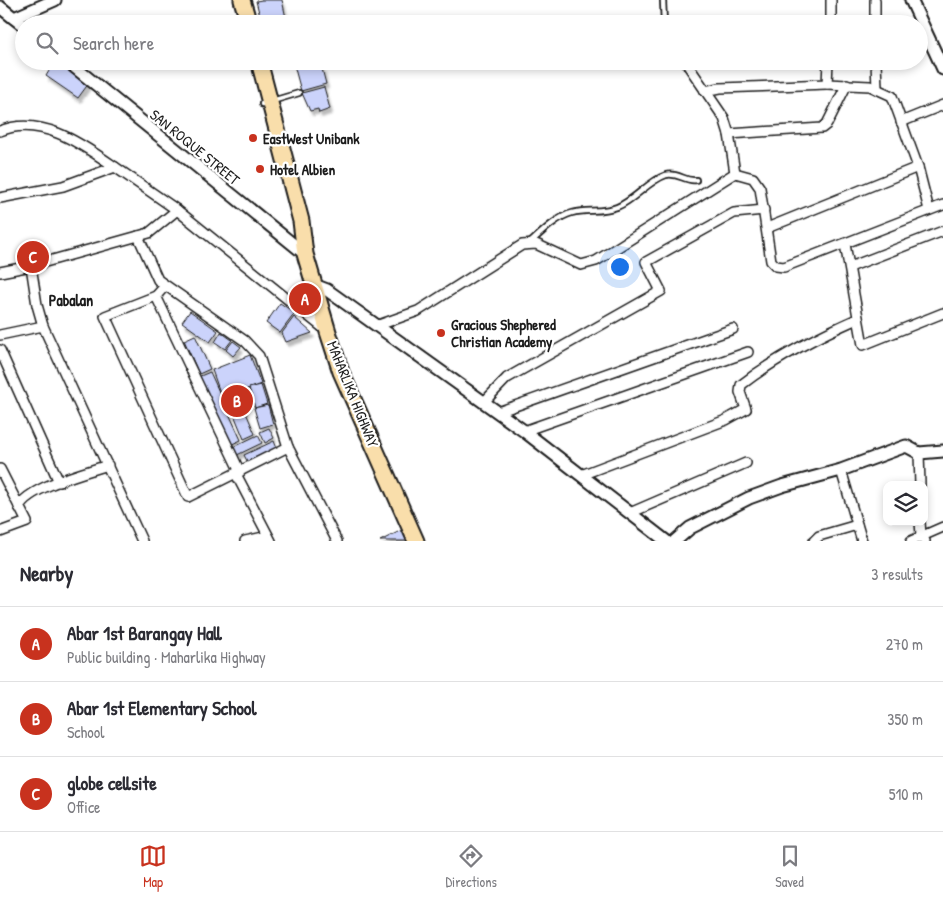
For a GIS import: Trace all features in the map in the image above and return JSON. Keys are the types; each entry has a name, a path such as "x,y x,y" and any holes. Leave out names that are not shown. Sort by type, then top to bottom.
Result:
{"highway":[{"path":"235,0 239,15"},
{"path":"242,0 246,15"},
{"name":"MAHARLIKA HIGHWAY","path":"257,70 266,102 293,221 304,248 341,372 416,541"}],"street":[{"path":"18,15 32,4 55,0"},
{"path":"831,15 832,0"},
{"path":"875,0 875,15"},
{"path":"912,0 919,15"},
{"path":"0,7 14,18"},
{"path":"928,36 943,69"},
{"name":"SAN ROQUE STREET","path":"78,70 304,248"},
{"path":"691,70 724,118 729,134 734,173"},
{"path":"827,84 828,70"},
{"path":"876,70 877,89"},
{"path":"705,91 720,88 847,84 877,89 892,96 918,167 929,210"},
{"path":"729,134 812,131 822,128 827,124 847,84"},
{"path":"901,122 943,105"},
{"path":"0,131 23,125 72,138 177,210 328,332"},
{"path":"0,198 63,186 115,167"},
{"path":"767,228 918,167"},
{"path":"376,326 418,311 510,251 530,243 572,263 587,265 734,173 753,178 760,188 771,261 776,266 784,267 943,204"},
{"path":"0,272 31,266 152,232 177,210"},
{"path":"484,402 507,378 661,291 646,262 734,213 764,210"},
{"path":"850,267 943,231"},
{"path":"138,236 155,276 166,286 245,341 259,356 288,447 337,541"},
{"path":"845,244 863,346 943,313"},
{"path":"31,266 37,305 43,326 142,541"},
{"path":"314,285 327,290 498,412 666,541"},
{"path":"166,286 156,296 105,316 188,497 288,447"},
{"path":"156,296 270,538 245,541"},
{"path":"581,475 726,420 746,409 740,392 741,385 784,354 857,319"},
{"path":"0,335 43,326"},
{"path":"498,412 733,329"},
{"path":"0,350 59,482"},
{"path":"524,432 748,352"},
{"path":"675,541 690,528 749,498 782,486 841,470 906,446 919,453 943,452"},
{"path":"919,453 920,481"},
{"path":"630,513 746,463"},
{"path":"19,507 25,498 59,482 108,465"},
{"path":"0,468 27,522 0,532"},
{"path":"841,470 862,541"},
{"path":"814,541 819,536 857,525"},
{"path":"911,541 923,538 943,527"}],"lane":[{"path":"663,0 664,15"},
{"path":"266,102 299,93"},
{"path":"530,243 559,219 571,213 596,213 618,206 665,175 674,174 688,180 696,180"}],"building":[{"path":"282,0 285,15 260,15 256,1"},
{"path":"50,70 72,70 89,83 78,98 46,76"},
{"path":"295,70 322,70 326,84 301,91"},
{"path":"324,87 330,109 319,113 318,109 310,111 302,93"},
{"path":"308,292 311,305 302,307 299,294"},
{"path":"280,303 295,313 280,333 266,323"},
{"path":"190,311 218,331 210,342 182,322"},
{"path":"294,317 312,333 286,342 282,333"},
{"path":"221,332 232,340 225,349 215,342"},
{"path":"195,335 210,369 199,374 184,340"},
{"path":"233,341 241,347 233,356 226,350"},
{"path":"250,355 261,384 222,398 212,370"},
{"path":"210,372 241,440 230,445 198,377"},
{"path":"261,385 267,404 255,408 249,388"},
{"path":"268,405 273,424 260,428 254,408"},
{"path":"244,408 255,434 244,439 233,412"},
{"path":"269,428 274,438 265,443 260,432"},
{"path":"258,435 262,443 237,455 233,447"},
{"path":"274,441 278,451 249,465 244,455"},
{"path":"402,530 408,541 380,541"}],"place":[{"name":"EastWest Unibank","path":"253,138"},
{"name":"Hotel Albien","path":"260,169"},
{"name":"globe cellsite","path":"33,257"},
{"name":"Abar 1st Barangay Hall","path":"305,299"},
{"name":"Gracious Shephered Christian Academy","path":"441,333"},
{"name":"Abar 1st Elementary School","path":"237,401"}],"district":[{"name":"Pabalan","path":"71,300"}]}
